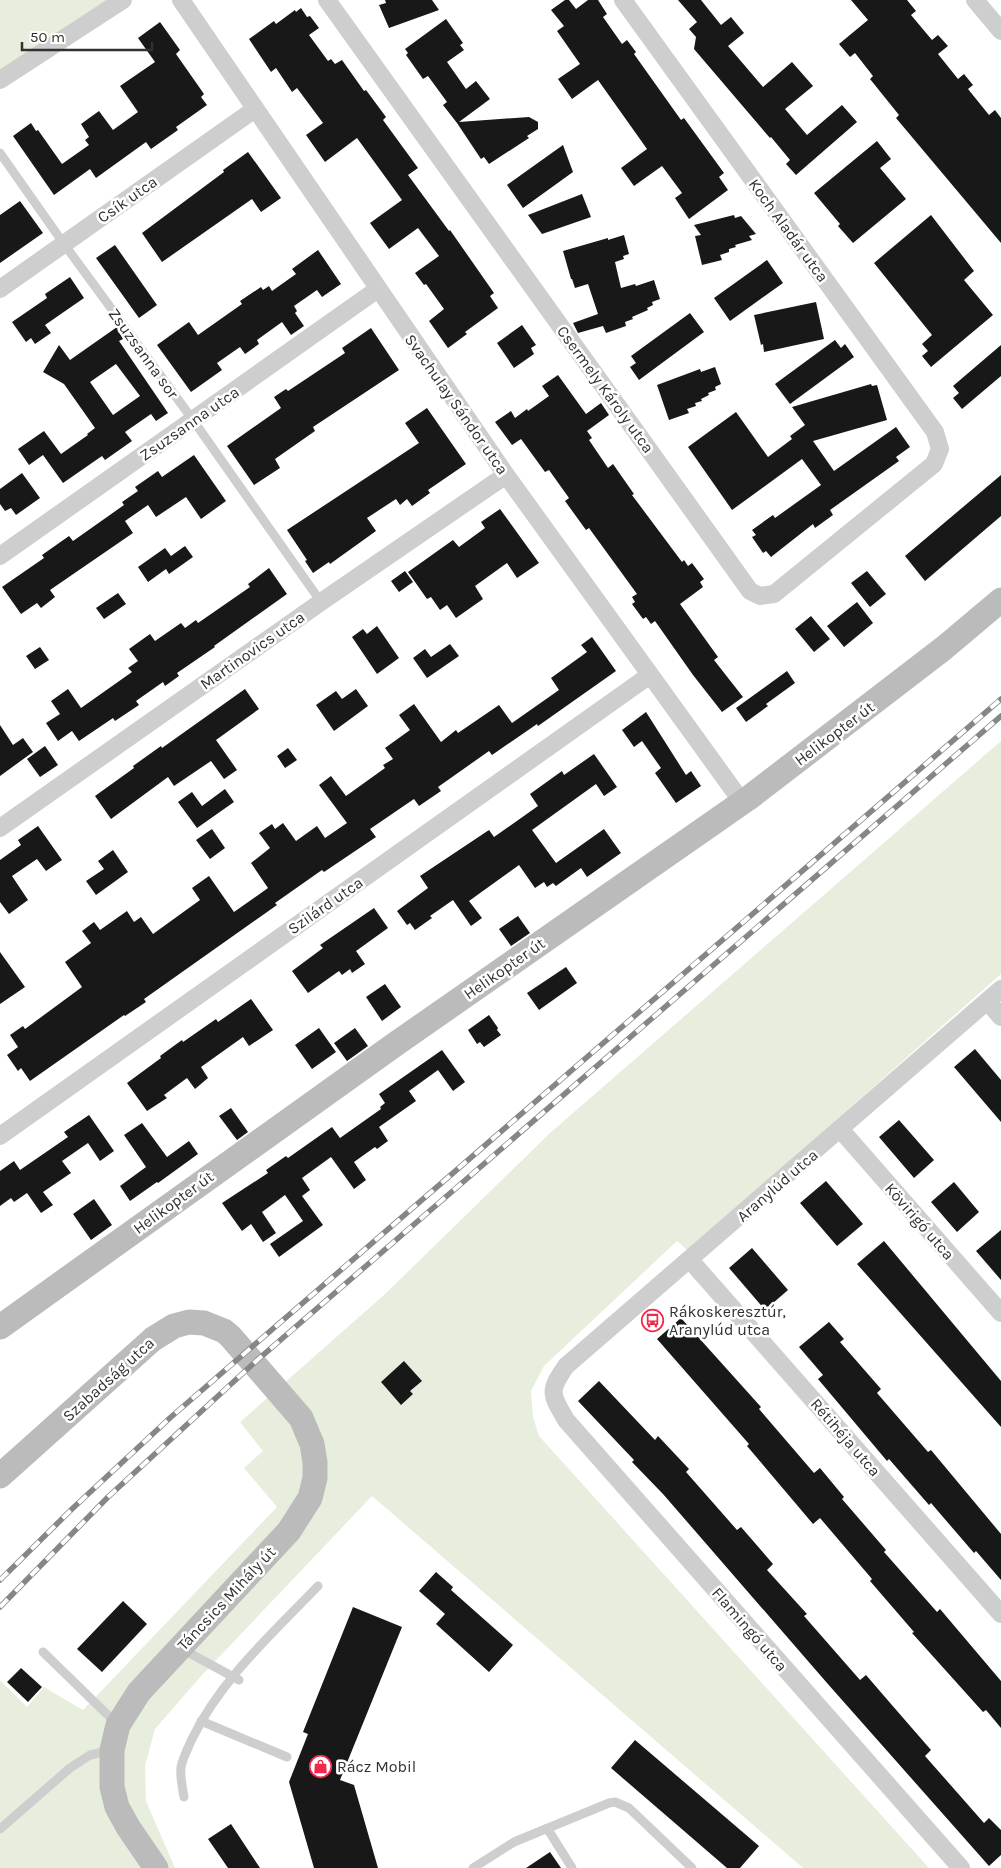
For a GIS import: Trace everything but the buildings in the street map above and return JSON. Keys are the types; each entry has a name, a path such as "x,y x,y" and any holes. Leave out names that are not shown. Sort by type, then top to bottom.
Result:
{"street":[{"path":"0,80 124,0"},
{"name":"Svachulay Sándor utca","path":"181,0 506,475 742,802"},
{"name":"Csermely Károly utca","path":"326,0 750,591 760,596 774,594 934,464"},
{"name":"Koch Aladár utca","path":"623,0 935,432 940,449 934,464"},
{"path":"975,0 1001,31"},
{"name":"Csík utca","path":"0,289 255,109"},
{"name":"Zsuzsanna utca","path":"0,556 378,289"},
{"name":"Martinovics utca","path":"0,828 321,602 506,475"},
{"name":"Helikopter út","path":"0,1327 396,1043 742,802 944,648 1001,600"},
{"name":"Szilárd utca","path":"0,1136 650,675"},
{"name":"Aranylúd utca","path":"554,1382 566,1366 1001,989"},
{"path":"987,1001 1001,1017"},
{"name":"Kövirigó utca","path":"840,1129 1001,1313"},
{"name":"Rétihéja utca","path":"690,1260 1001,1614"},
{"name":"Szabadság utca","path":"0,1476 159,1334 182,1324 196,1322 218,1328 230,1336"},
{"name":"Táncsics Mihály út","path":"156,1868 128,1827 118,1807 111,1774 112,1750 118,1724 139,1692 290,1531 310,1498 315,1478 312,1444 301,1418 230,1336"},
{"name":"Flamingó utca","path":"554,1382 553,1398 566,1420 961,1868"}],"lane":[{"name":"Zsuzsanna sor","path":"0,153 193,420 321,602"},
{"path":"184,1797 180,1780 181,1766 184,1754 201,1721 236,1678 318,1586"},
{"path":"180,1648 236,1678"},
{"path":"43,1652 118,1724"},
{"path":"201,1721 287,1757"},
{"path":"0,1829 70,1768 90,1755 112,1750"},
{"path":"473,1868 514,1842 615,1802 628,1808 692,1868"},
{"path":"547,1828 572,1868"}],"green space":[{"path":"0,0 108,0 0,70"},
{"path":"1001,741 1001,974 688,1251 677,1241 544,1366 531,1391 533,1417 539,1436 929,1868 803,1868 372,1496 202,1675 155,1729 145,1766 146,1801 175,1868 0,1868 0,1680 27,1707 44,1687 83,1710 277,1507 244,1468 263,1451 240,1422 385,1294 550,1133"}],"railway":[{"path":"0,1580 73,1508 171,1417 1001,699"},
{"path":"0,1607 108,1497 254,1363 1001,716"}],"place":[{"name":"Rákoskeresztúr, Aranylúd utca","path":"653,1320"},
{"name":"Rácz Mobil","path":"321,1766"}]}
